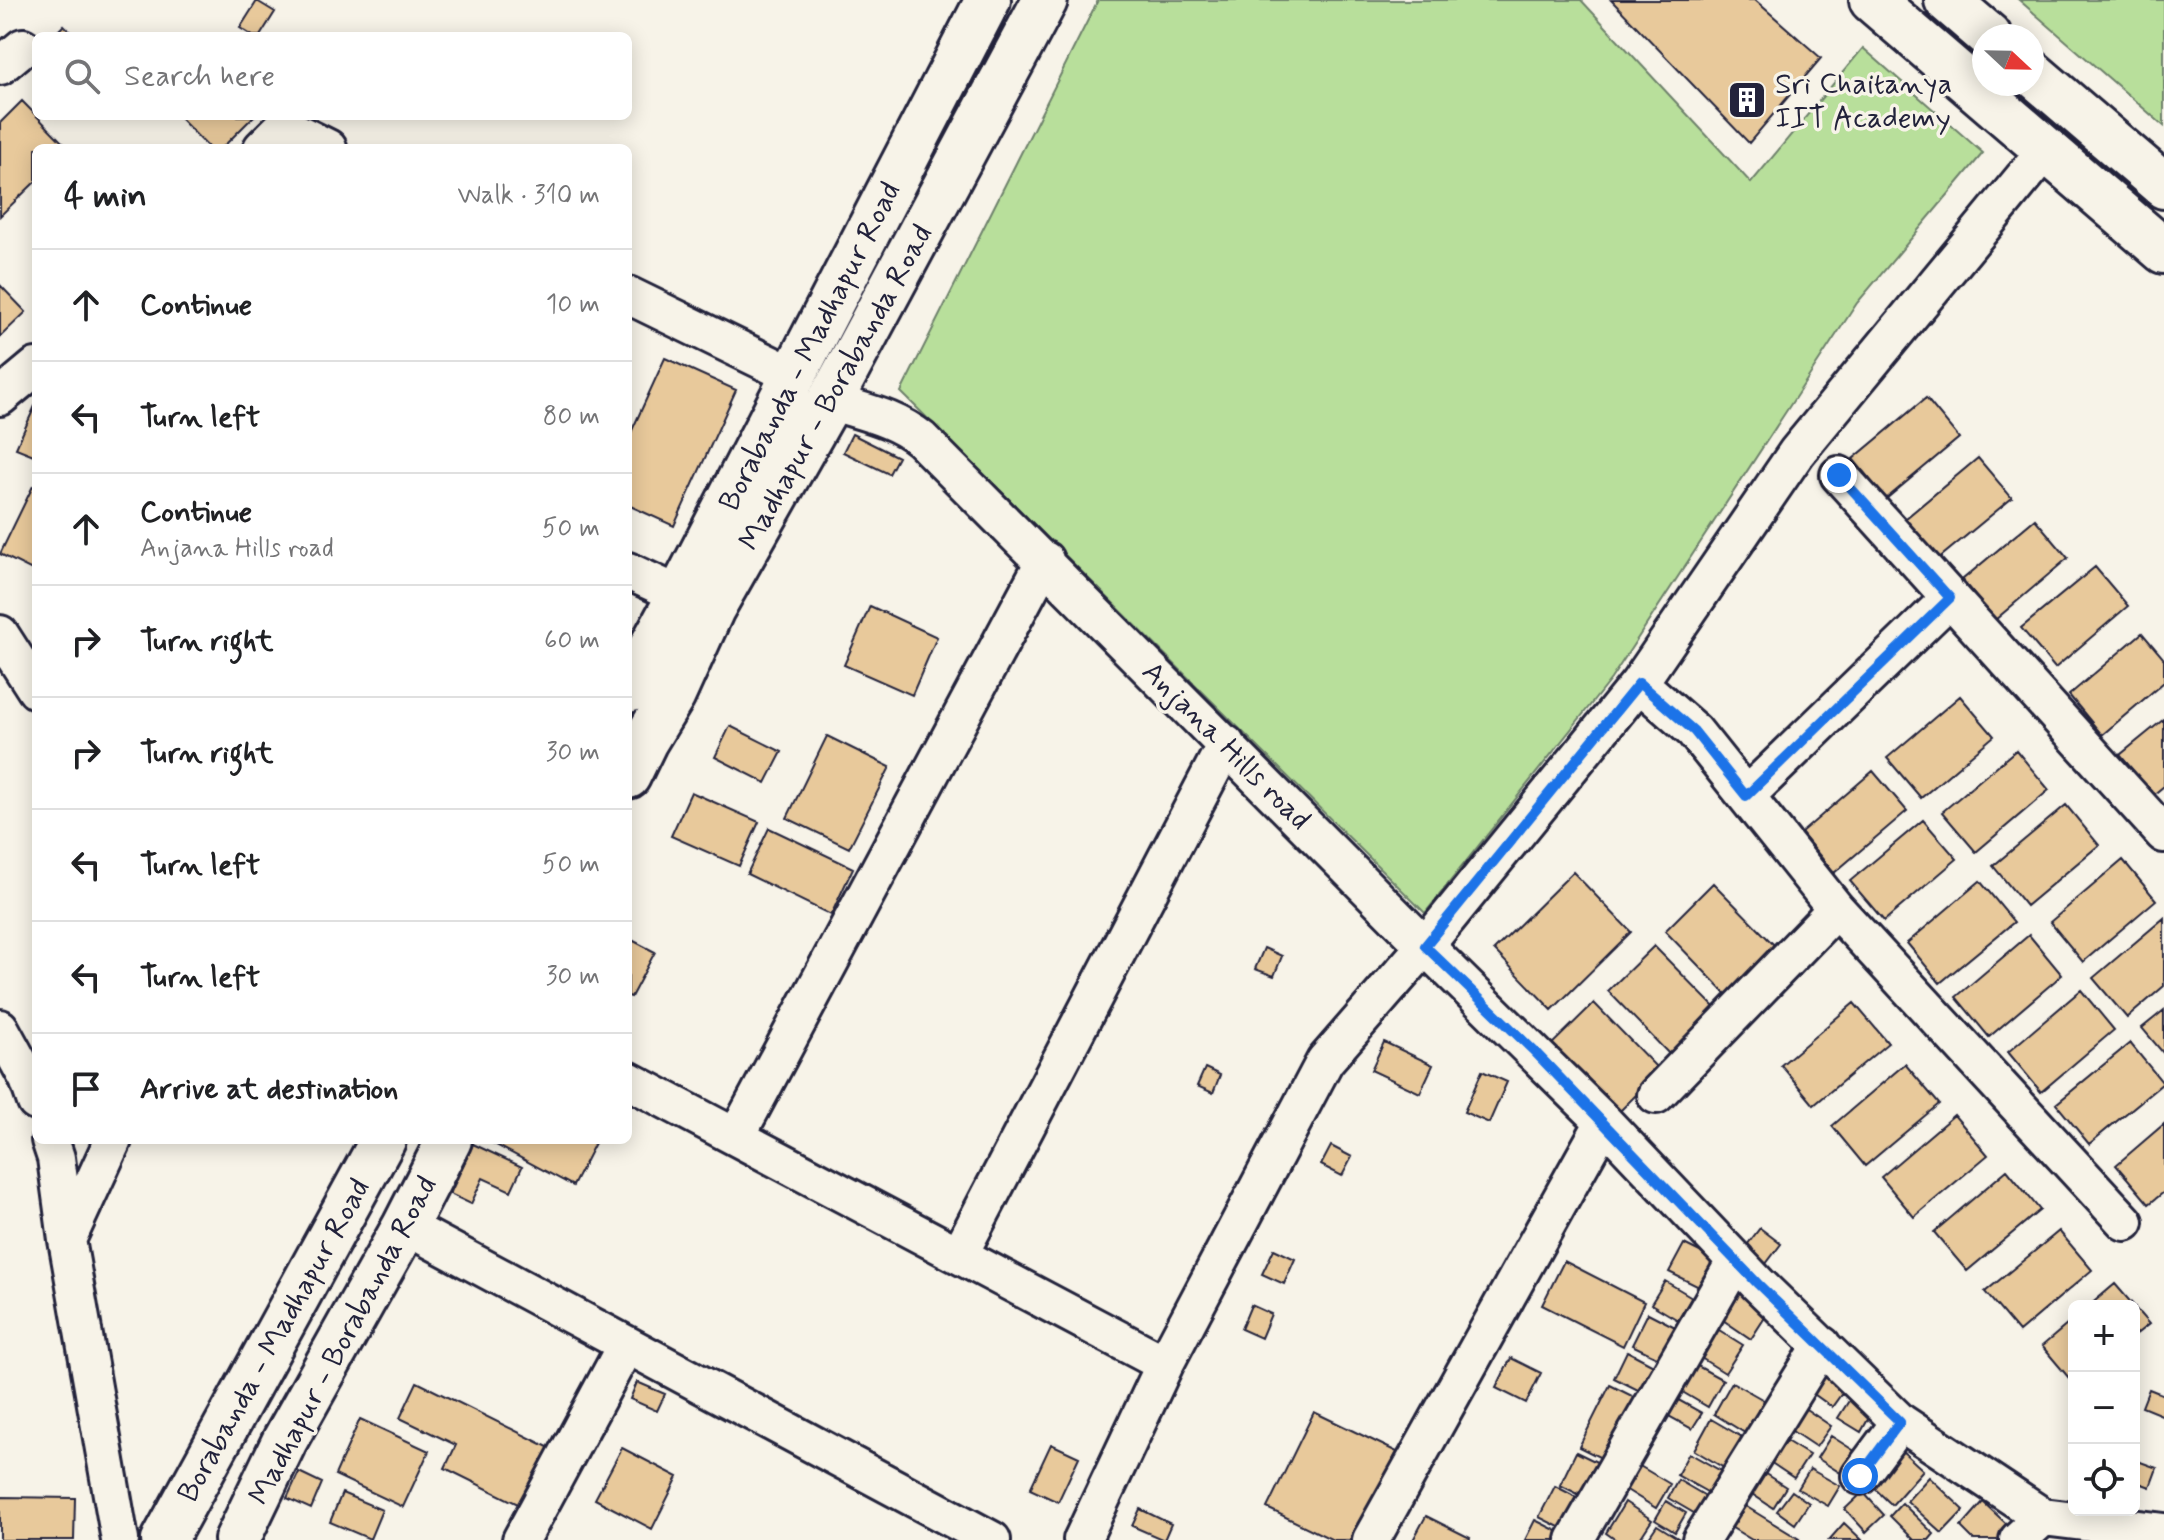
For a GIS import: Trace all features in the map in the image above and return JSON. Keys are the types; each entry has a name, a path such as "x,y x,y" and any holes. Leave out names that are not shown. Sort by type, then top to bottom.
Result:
{"street":[{"name":"Borabanda - Madhapur Road","path":"632,683 988,0"},
{"name":"Madhapur - Borabanda Road","path":"632,768 673,695 712,609 830,401 1045,0"},
{"path":"1872,0 2048,148 2164,251"},
{"path":"1947,0 1975,24"},
{"path":"2044,83 2164,186"},
{"path":"266,144 284,126 320,144"},
{"path":"1082,1540 1165,1364 1325,1061 1425,946 1639,683 1797,452 2048,148"},
{"path":"632,297 792,375"},
{"path":"0,397 32,370"},
{"name":"Anjana Hills road","path":"830,401 863,413 887,417 905,426 1045,560 1900,1422 2031,1528"},
{"path":"1839,475 2164,834"},
{"path":"736,1137 1045,560"},
{"path":"632,573 680,595"},
{"path":"1746,796 1950,598"},
{"path":"0,634 32,684"},
{"path":"1639,683 1694,731 1836,909 2125,1222"},
{"path":"959,1255 1226,744"},
{"path":"1656,1095 1836,909"},
{"path":"0,1028 32,1090"},
{"path":"632,1082 1165,1364"},
{"path":"1371,1540 1604,1122"},
{"path":"51,1144 120,1540"},
{"path":"67,1240 111,1144"},
{"name":"Borabanda - Madhapur Road","path":"164,1540 381,1144"},
{"name":"Madhapur - Borabanda Road","path":"237,1540 285,1440 405,1226 447,1144"},
{"path":"405,1226 992,1540"},
{"path":"1575,1540 1736,1260"},
{"path":"521,1540 626,1345"},
{"path":"1701,1540 1822,1345"},
{"path":"1860,1476 1900,1422"},
{"path":"2031,1528 2164,1532"}],"green space":[{"path":"1098,0 1581,0 1751,183 1863,48 1983,153 1857,303 1611,679 1425,913 901,392"},
{"path":"2019,0 2164,0 2164,126"}],"building":[{"name":"Sri Chaitanya IIT Academy","path":"1611,0 1755,0 1821,58 1749,143"},
{"path":"257,1 275,12 262,32 246,32 240,28"},
{"path":"64,25 71,32 57,32"},
{"path":"22,101 32,111 32,120 41,120 64,144 32,144 32,185 0,216 0,123"},
{"path":"182,120 250,120 226,144 205,144"},
{"path":"0,285 26,312 0,337"},
{"path":"665,358 736,390 674,526 632,507 632,430"},
{"path":"1926,398 1959,438 1886,499 1853,459"},
{"path":"32,413 32,454 16,448"},
{"path":"852,434 898,457 889,474 843,452"},
{"path":"1978,458 2012,498 1938,559 1905,519"},
{"path":"32,488 32,570 0,554"},
{"path":"2035,519 2068,558 1995,620 1962,580"},
{"path":"2095,567 2128,606 2055,668 2021,628"},
{"path":"870,606 937,637 912,695 844,665"},
{"path":"2142,633 2164,659 2164,682 2102,735 2069,695"},
{"path":"1960,696 1994,736 1921,798 1887,758"},
{"path":"2164,719 2164,786 2153,795 2120,755"},
{"path":"730,726 782,752 766,783 715,757"},
{"path":"827,736 890,767 849,848 787,818"},
{"path":"2016,750 2049,790 1976,852 1942,812"},
{"path":"1873,771 1907,811 1834,873 1801,833"},
{"path":"691,792 759,822 739,866 671,836"},
{"path":"2066,805 2099,845 2026,906 1993,866"},
{"path":"1923,820 1957,859 1884,921 1850,881"},
{"path":"769,828 853,868 831,915 747,874"},
{"path":"2123,860 2156,900 2083,962 2050,922"},
{"path":"1573,872 1631,932 1552,1010 1494,950"},
{"path":"1980,881 2014,922 1940,983 1907,943"},
{"path":"1713,883 1781,952 1732,1000 1665,931"},
{"path":"2164,918 2164,986 2127,1018 2093,978"},
{"path":"2029,935 2062,975 1989,1037 1956,997"},
{"path":"632,940 655,952 632,995"},
{"path":"1654,946 1719,1012 1673,1058 1608,991"},
{"path":"1264,948 1282,956 1274,976 1255,969"},
{"path":"2081,990 2114,1030 2041,1092 2008,1052"},
{"path":"1594,1003 1660,1071 1607,1124 1545,1051"},
{"path":"1854,1003 1888,1043 1814,1105 1781,1065"},
{"path":"2164,1010 2164,1054 2142,1028"},
{"path":"1384,1042 1433,1065 1420,1093 1371,1070"},
{"path":"2130,1043 2163,1083 2089,1144 2056,1104"},
{"path":"1905,1064 1939,1104 1865,1166 1832,1126"},
{"path":"1205,1068 1220,1075 1213,1093 1197,1086"},
{"path":"1482,1071 1507,1082 1489,1123 1464,1112"},
{"path":"1954,1115 1988,1155 1914,1217 1881,1177"},
{"path":"2164,1124 2164,1192 2149,1204 2116,1165"},
{"path":"473,1144 522,1167 511,1191 483,1178 471,1204 450,1194"},
{"path":"494,1144 594,1144 573,1186"},
{"path":"1331,1146 1352,1157 1342,1176 1321,1165"},
{"path":"2007,1170 2040,1210 1967,1271 1934,1232"},
{"path":"1760,1228 1781,1244 1762,1269 1741,1253"},
{"path":"2059,1231 2092,1270 2019,1332 1985,1292"},
{"path":"1684,1244 1716,1260 1701,1288 1669,1272"},
{"path":"1274,1249 1295,1259 1284,1284 1262,1274"},
{"path":"1564,1261 1644,1302 1623,1346 1542,1305"},
{"path":"1665,1281 1692,1297 1678,1320 1651,1304"},
{"path":"2115,1284 2129,1300 2096,1300"},
{"path":"1739,1290 1769,1311 1751,1339 1720,1318"},
{"path":"1251,1305 1271,1314 1261,1338 1241,1329"},
{"path":"1648,1313 1681,1330 1665,1361 1632,1345"},
{"path":"2140,1314 2149,1324 2140,1331"},
{"path":"2068,1324 2068,1377 2042,1346"},
{"path":"1711,1325 1743,1345 1725,1373 1693,1353"},
{"path":"1627,1351 1661,1369 1648,1395 1614,1378"},
{"path":"1511,1358 1541,1373 1526,1403 1496,1388"},
{"path":"1694,1364 1723,1380 1708,1407 1679,1390"},
{"path":"1817,1369 1845,1389 1832,1407 1804,1387"},
{"path":"417,1382 554,1450 526,1508 445,1468 456,1445 400,1418"},
{"path":"637,1382 665,1394 657,1411 630,1399"},
{"path":"1732,1382 1769,1403 1750,1436 1714,1414"},
{"path":"1610,1385 1636,1398 1605,1460 1579,1447"},
{"path":"2149,1389 2164,1395 2164,1416 2142,1407"},
{"path":"1673,1397 1702,1413 1692,1429 1663,1413"},
{"path":"1850,1399 1872,1412 1861,1432 1838,1418"},
{"path":"1797,1403 1831,1426 1816,1447 1783,1425"},
{"path":"1314,1412 1397,1452 1355,1540 1333,1540 1267,1508"},
{"path":"360,1419 429,1451 403,1507 335,1475"},
{"path":"1711,1419 1754,1444 1736,1475 1694,1450"},
{"path":"1778,1436 1809,1455 1794,1478 1764,1458"},
{"path":"1831,1436 1864,1457 1850,1479 1817,1458"},
{"path":"1051,1444 1079,1457 1058,1502 1030,1489"},
{"path":"622,1448 678,1477 652,1529 595,1499"},
{"path":"1901,1450 1923,1470 1892,1505 1870,1484"},
{"path":"1576,1452 1607,1467 1590,1500 1560,1485"},
{"path":"1689,1453 1728,1475 1716,1497 1677,1475"},
{"path":"2140,1462 2157,1468 2150,1487 2140,1483"},
{"path":"1638,1465 1670,1484 1656,1508 1625,1489"},
{"path":"1810,1469 1840,1486 1828,1506 1798,1489"},
{"path":"1759,1470 1786,1487 1773,1508 1746,1490"},
{"path":"299,1472 322,1483 311,1509 287,1498"},
{"path":"1929,1477 1964,1510 1942,1533 1907,1501"},
{"path":"1678,1480 1716,1502 1706,1520 1668,1498"},
{"path":"1555,1486 1584,1501 1569,1532 1539,1517"},
{"path":"1792,1491 1809,1503 1795,1524 1777,1511"},
{"path":"1863,1492 1884,1515 1866,1532 1845,1509"},
{"path":"342,1493 382,1510 370,1539 330,1522"},
{"path":"0,1497 75,1498 74,1540 0,1540"},
{"path":"1666,1501 1686,1513 1675,1532 1655,1520"},
{"path":"1625,1502 1652,1520 1639,1540 1616,1540 1606,1533"},
{"path":"1983,1502 2012,1529 2001,1540 1974,1540 1961,1527"},
{"path":"1902,1503 1934,1534 1929,1540 1914,1540 1890,1516"},
{"path":"1742,1504 1799,1539 1752,1540 1729,1526"},
{"path":"1140,1509 1171,1524 1164,1540 1132,1526"},
{"path":"1426,1516 1470,1538 1469,1540 1413,1540"},
{"path":"1535,1520 1569,1537 1568,1540 1525,1540"},
{"path":"1844,1523 1862,1540 1829,1540"},
{"path":"1657,1525 1681,1540 1647,1540"}],"place":[{"name":"Sri Chaitanya IIT Academy","path":"1747,100"}],"route":[{"path":"1839,475 1950,598 1746,796 1694,731 1639,683 1425,946 1604,1122 1758,1284 1900,1422 1860,1476"}]}
